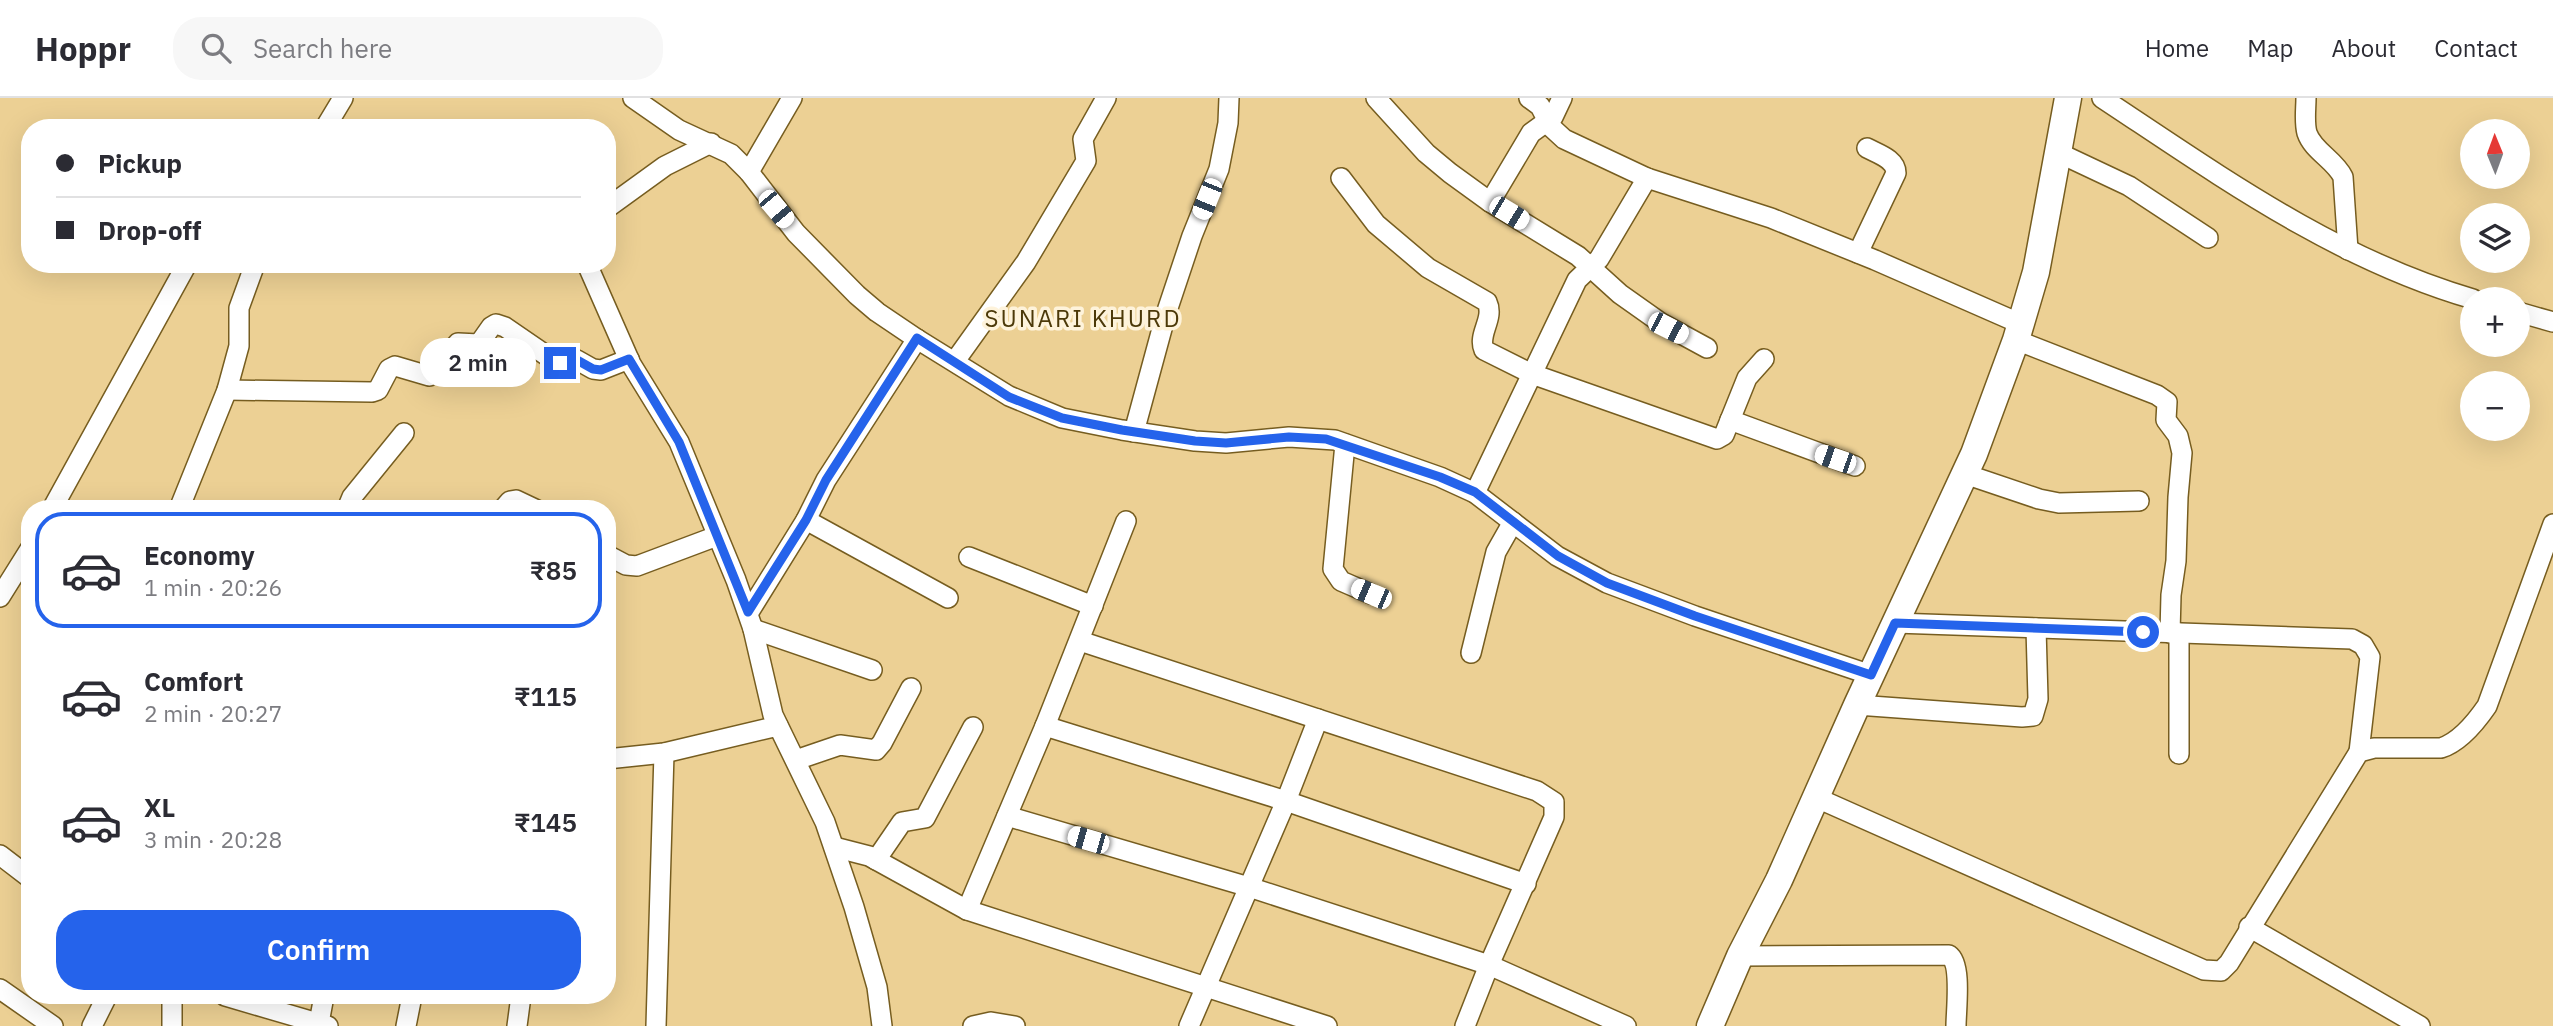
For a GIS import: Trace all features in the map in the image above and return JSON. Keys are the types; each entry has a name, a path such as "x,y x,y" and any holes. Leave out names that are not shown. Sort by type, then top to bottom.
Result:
{"street":[{"path":"330,119 343,98"},
{"path":"632,98 679,130 731,154 749,172 771,204 814,252 877,312 1009,397 1062,418 1134,432 1211,442 1289,437 1326,439 1345,444 1475,492 1558,556 1607,583 1695,616 1871,675"},
{"path":"749,172 792,98"},
{"path":"955,361 1026,262 1086,161 1083,139 1105,98"},
{"path":"1134,432 1166,314 1192,236 1219,169 1227,133 1229,98"},
{"path":"1376,98 1426,153 1490,202 1591,267 1620,294 1655,319 1707,348"},
{"path":"1530,98 1540,106 1554,131 1564,139 1647,178 1746,208 1858,253 2167,402 2166,420 2178,436 2182,453 2174,633 2179,754"},
{"path":"1490,202 1531,133 1549,122 1556,114 1562,98"},
{"path":"1710,1026 1740,956 1779,880 1965,474 2018,332 2036,272 2068,98"},
{"path":"2102,98 2251,197 2348,250 2414,279 2460,295"},
{"path":"2306,98 2308,136 2339,169 2343,177 2348,250"},
{"path":"616,201 665,166 711,143"},
{"path":"1858,253 1897,169 1892,162 1867,148"},
{"path":"2059,153 2129,186 2208,238"},
{"path":"1341,178 1383,231 1428,268 1487,302 1490,313 1482,339 1484,350 1532,374 1712,439 1721,438 1747,378 1764,359"},
{"path":"1475,492 1577,280 1599,259 1647,178"},
{"path":"57,500 182,273"},
{"path":"183,500 227,390 239,346 239,308 252,273"},
{"path":"591,273 629,359 679,442 751,620 770,707 814,797 834,847 872,968 881,1026"},
{"path":"2530,315 2553,322"},
{"path":"227,390 372,392 378,390 389,369 396,366 429,376 456,344 479,344 496,324 505,327 556,362 577,360 593,369 601,370 629,359"},
{"path":"751,620 826,480 917,338"},
{"path":"1730,420 1854,466"},
{"path":"351,500 404,433"},
{"path":"1345,444 1333,569 1341,582 1371,594"},
{"path":"1965,474 2052,502 2139,501"},
{"path":"806,520 948,598"},
{"path":"968,910 1080,641 1126,521"},
{"path":"1471,653 1496,552 1513,522"},
{"path":"2359,752 2374,748 2441,748 2450,745 2481,715 2487,706 2553,524"},
{"path":"616,560 626,565 647,564 717,536"},
{"path":"969,557 1093,606"},
{"path":"0,597 21,563"},
{"path":"751,620 872,670"},
{"path":"1817,798 2204,970 2215,972 2224,969 2359,752 2370,664 2364,645 2345,639 1895,623"},
{"path":"1857,705 2033,716 2038,699 2036,628"},
{"path":"1080,641 1538,791 1549,797 1555,804 1555,813 1465,1026"},
{"path":"796,760 840,745 876,750 911,688"},
{"path":"1189,1026 1286,801 1318,719"},
{"path":"616,758 664,753 778,726"},
{"path":"1045,726 1286,801 1527,884"},
{"path":"876,860 902,822 925,818 973,727"},
{"path":"656,1026 664,753"},
{"path":"1007,816 1249,887 1489,965 1626,1026"},
{"path":"834,847 876,860 968,910 1327,1026"},
{"path":"0,855 21,871"},
{"path":"2249,927 2420,1026"},
{"path":"1740,956 1949,955 1954,958 1957,967 1956,1026"},
{"path":"0,989 21,1004"},
{"path":"21,1004 53,1026"},
{"path":"92,1026 103,1004"},
{"path":"172,1004 172,1026"},
{"path":"252,1004 324,1025 324,1004"},
{"path":"407,1026 411,1004"},
{"path":"517,1026 520,1004"},
{"path":"973,1026 991,1022 1015,1026"}],"district":[{"name":"SUNARI KHURD","path":"1083,318"}],"route":[{"path":"560,363 577,360 593,369 605,370 629,359 672,427 748,612 806,520 826,480 917,338 1009,397 1062,418 1195,441 1226,443 1289,437 1335,440 1440,477 1475,492 1542,545 1607,583 1695,616 1871,675 1895,623 2143,632"}]}
